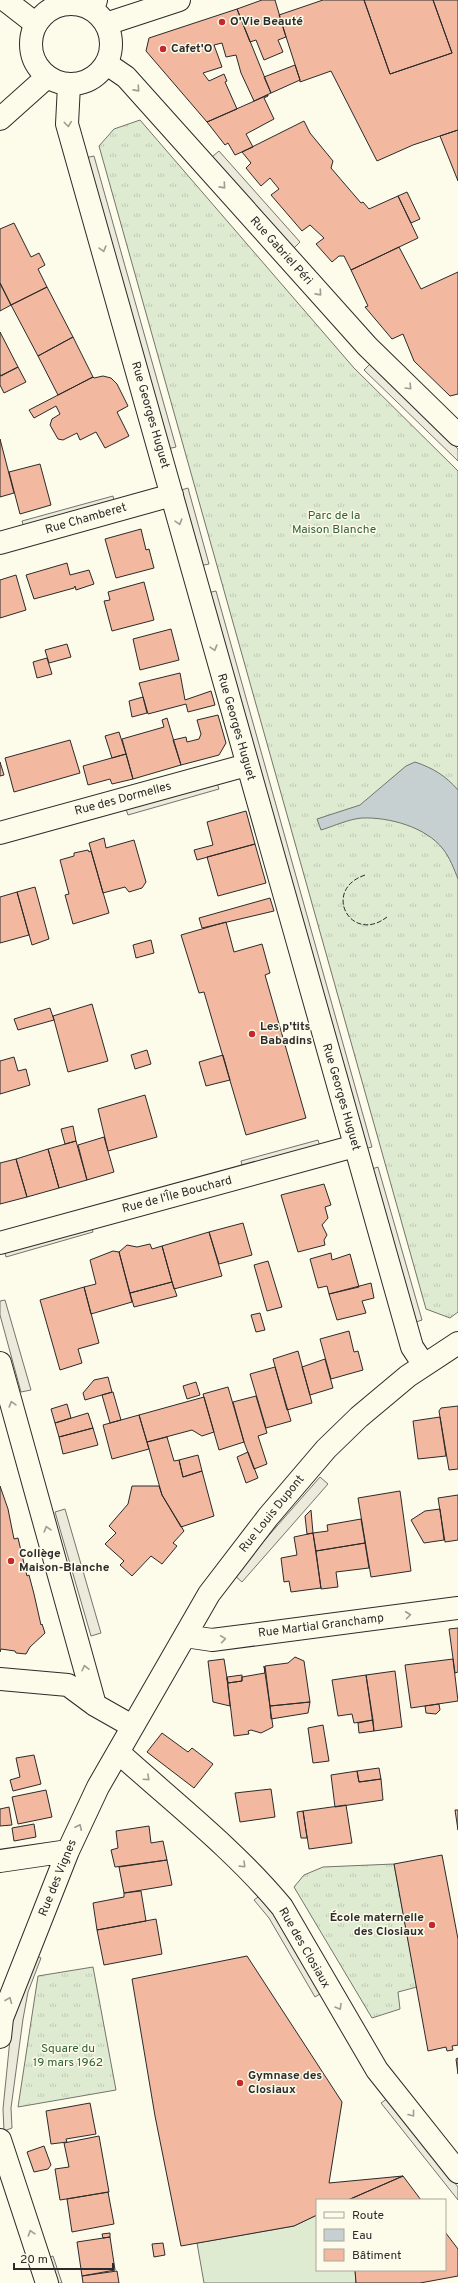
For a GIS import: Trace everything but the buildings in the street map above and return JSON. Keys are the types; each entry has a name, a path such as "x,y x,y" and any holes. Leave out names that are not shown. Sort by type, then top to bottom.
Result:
{"street":[{"path":"5,0 36,24"},
{"path":"98,11 111,36 112,50 107,64 98,76 84,83 69,85 47,77 35,64 31,48 31,37 36,24 47,11 58,6 81,4 98,11 179,0"},
{"name":"Rue Gabriel Péri","path":"107,64 126,77 367,346 458,435"},
{"path":"0,119 47,77"},
{"name":"Rue Georges Huguet","path":"69,85 67,124 412,1347 424,1365"},
{"name":"Rue Chamberet","path":"0,543 172,495"},
{"name":"Rue des Dormelles","path":"0,833 247,765"},
{"name":"Rue de l'Île Bouchard","path":"0,1243 355,1146"},
{"name":"Rue Louis Dupont","path":"132,1726 209,1594 268,1517 326,1449 359,1417 424,1365 458,1343"},
{"path":"0,1363 95,1705"},
{"name":"Rue Martial Granchamp","path":"185,1636 212,1640 458,1608"},
{"path":"0,1679 68,1685 95,1705 132,1726"},
{"name":"Rue des Vignes","path":"0,2037 2,2018 68,1851 98,1787 132,1726"},
{"name":"Rue des Closiaux","path":"118,1752 264,1885 282,1906 377,2070 458,2172"},
{"path":"0,1861 68,1851"},
{"path":"0,2140 47,2283"}],"green space":[{"name":"Parc de la Maison Blanche","path":"140,120 354,368 458,471 458,1312 450,1318 426,1309 99,146 114,129"},
{"path":"394,1864 417,1987 398,1992 400,2009 372,2018 294,1887 304,1875 323,1867"},
{"name":"Square du 19 mars 1962","path":"93,1967 116,2090 18,2107 38,1976"},
{"path":"316,2215 316,2271 355,2271 356,2283 204,2283 197,2243 294,2226"}],"shaded area":[{"path":"219,151 300,242 293,249 212,157"},
{"path":"94,156 176,447 167,449 85,158"},
{"path":"370,364 458,449 458,461 364,370"},
{"path":"188,488 209,564 199,566 178,491"},
{"path":"113,496 115,506 25,531 22,521"},
{"path":"216,591 372,1147 363,1149 207,593"},
{"path":"216,780 219,789 128,815 125,806"},
{"path":"318,1140 321,1149 243,1170 241,1161"},
{"path":"378,1167 422,1320 413,1323 369,1170"},
{"path":"91,1225 93,1232 6,1257 4,1249"},
{"path":"5,1300 31,1390 21,1392 0,1315 0,1301"},
{"path":"320,1477 328,1484 242,1582 234,1575"},
{"path":"65,1509 101,1633 91,1636 55,1512"},
{"path":"262,1894 323,1992 315,1997 269,1918 254,1900"},
{"path":"33,1954 41,1958 28,1992 23,2019 11,2108 12,2128 4,2131 3,2109 12,2019"},
{"path":"388,2098 458,2187 458,2200 381,2103"},
{"path":"53,2256 62,2283 54,2283 46,2259"}],"water":[{"path":"415,762 439,773 458,790 458,879 448,856 436,841 417,829 406,825 384,819 362,818 347,821 321,830 317,819 360,805 406,766"}],"fence":[{"path":"365,875 352,882 345,892 343,902 346,912 353,920 362,924 374,924 387,917"}],"place":[{"name":"O'Vie Beauté","path":"222,22"},
{"name":"Cafet'O","path":"163,49"},
{"name":"Les p'tits Babadins","path":"252,1034"},
{"name":"Collège Maison-Blanche","path":"11,1561"},
{"name":"École maternelle des Closiaux","path":"432,1925"},
{"name":"Gymnase des Closiaux","path":"240,2083"}]}
